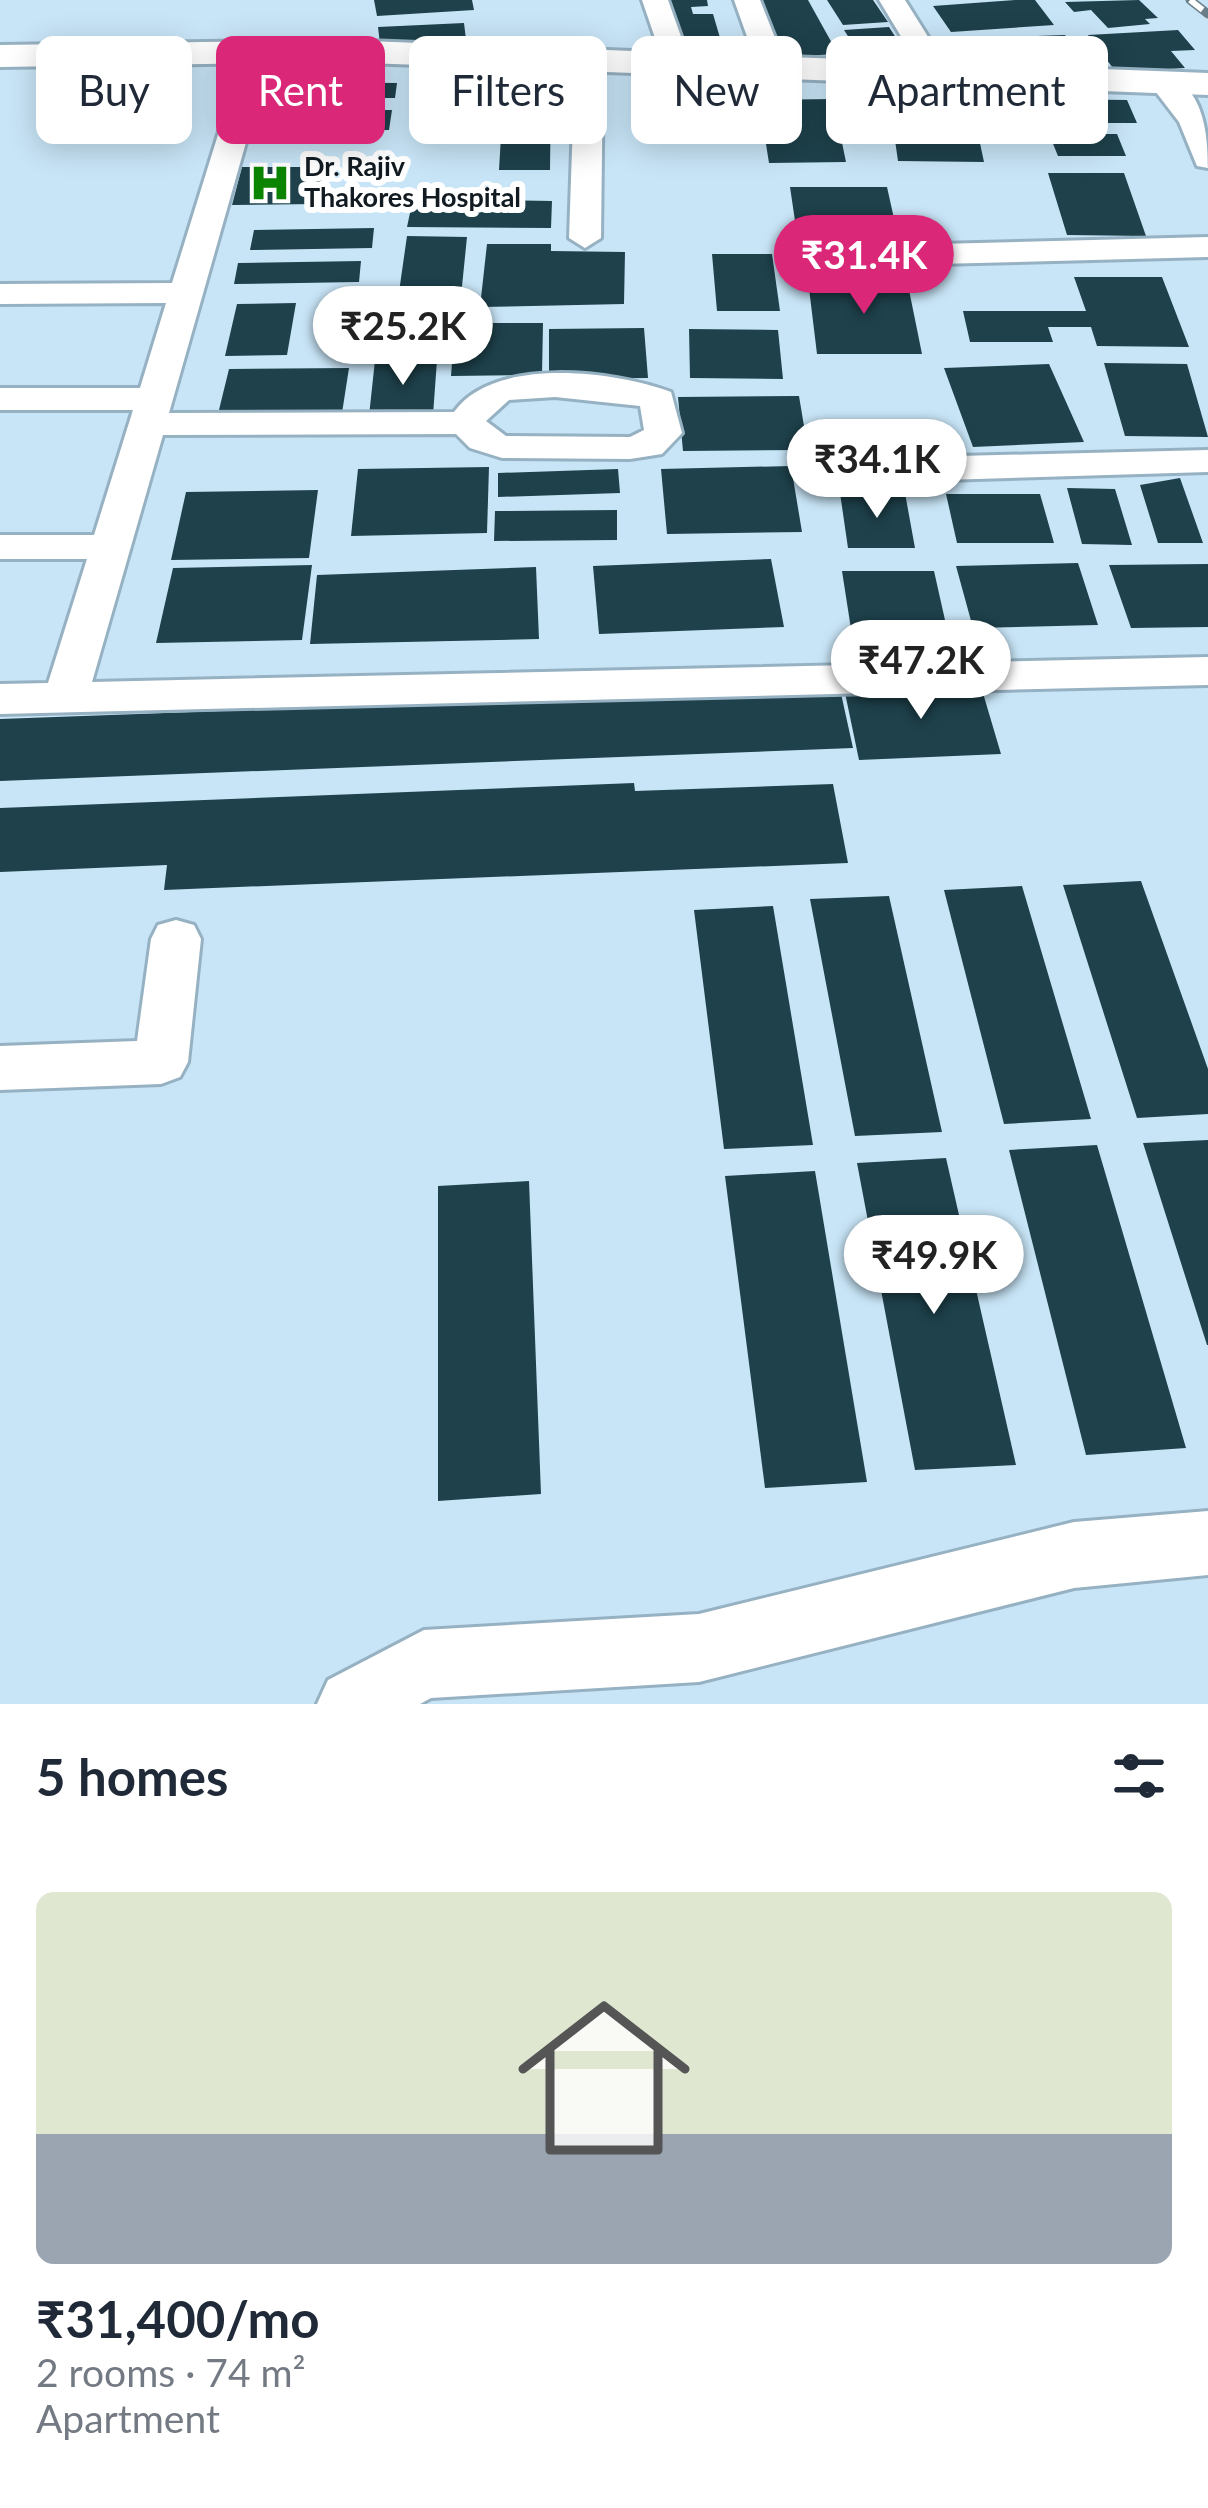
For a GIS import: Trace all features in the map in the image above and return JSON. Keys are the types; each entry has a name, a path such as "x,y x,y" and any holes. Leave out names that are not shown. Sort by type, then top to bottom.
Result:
{"street":[{"path":"655,0 667,36"},
{"path":"747,0 761,36"},
{"path":"892,0 914,36"},
{"path":"0,56 216,52"},
{"path":"1108,81 1208,84"},
{"path":"1163,83 1193,120 1208,159"},
{"path":"66,697 230,144"},
{"path":"585,238 587,144"},
{"path":"858,256 1208,248"},
{"path":"0,294 184,293"},
{"path":"0,400 152,412 466,423"},
{"path":"878,470 1208,461"},
{"path":"0,548 111,547"},
{"path":"0,699 1208,671"},
{"path":"0,1069 161,1062 176,938"},
{"path":"352,1704 424,1664 699,1648 1074,1555 1208,1543"}],"building":[{"path":"374,0 472,0 474,10 377,16"},
{"path":"663,0 707,0 708,6 691,7 693,14 713,14 719,36 672,36"},
{"path":"755,0 808,0 828,36 826,55 802,56 802,36 773,36"},
{"path":"827,0 873,0 888,22 843,25"},
{"path":"1035,0 1054,25 951,32 933,6"},
{"path":"1139,0 1158,18 1145,19 1150,24 1108,28 1091,10 1074,12 1065,2"},
{"path":"464,23 466,36 409,36 409,45 385,44 378,27"},
{"path":"889,27 895,36 848,36 844,30"},
{"path":"1178,30 1195,50 1171,51 1185,68 1116,72 1108,61 1108,36 1088,35"},
{"path":"385,83 397,83 395,98 385,98"},
{"path":"802,99 826,99 826,144 842,144 846,162 769,163 766,144 802,144"},
{"path":"1108,100 1127,100 1137,123 1108,123"},
{"path":"385,110 392,110 389,130 385,130"},
{"path":"1108,134 1117,134 1126,156 1058,156 1053,144 1108,144"},
{"path":"501,144 550,144 550,170 499,170"},
{"path":"896,144 980,144 984,162 898,161"},
{"path":"242,167 323,167 316,204 232,205"},
{"path":"1048,173 1124,173 1146,236 1067,235"},
{"path":"790,187 887,187 899,241 798,241"},
{"path":"413,199 552,201 551,228 407,227"},
{"path":"374,228 372,248 250,250 254,230"},
{"path":"407,236 467,237 460,306 397,306"},
{"path":"487,244 551,244 551,251 625,252 624,304 480,307"},
{"path":"712,254 772,254 780,311 717,311"},
{"path":"361,261 359,282 234,284 238,263"},
{"path":"1074,277 1162,277 1189,347 1097,346 1091,327 1048,327 1053,342 970,342 963,311 1086,311"},
{"path":"808,280 907,280 922,354 817,354"},
{"path":"296,303 287,355 225,356 237,304"},
{"path":"455,323 543,323 542,375 451,376"},
{"path":"644,328 648,378 549,379 549,329"},
{"path":"689,329 778,330 783,379 690,378"},
{"path":"375,360 437,360 433,415 369,416"},
{"path":"1104,363 1187,364 1208,437 1125,436"},
{"path":"1049,364 1084,442 973,447 944,368"},
{"path":"349,368 342,413 218,414 229,369"},
{"path":"799,396 808,450 683,451 678,397"},
{"path":"791,466 802,532 667,534 661,469"},
{"path":"489,467 487,533 351,536 358,469"},
{"path":"618,469 620,493 498,497 498,473"},
{"path":"1180,478 1203,543 1158,543 1140,485"},
{"path":"1067,488 1115,489 1132,545 1082,544"},
{"path":"318,490 309,558 171,560 186,492"},
{"path":"840,493 905,493 915,548 848,548"},
{"path":"946,494 1040,494 1054,543 957,543"},
{"path":"617,510 617,540 494,541 495,511"},
{"path":"771,559 784,627 599,634 593,566"},
{"path":"1078,563 1098,625 973,628 956,566"},
{"path":"1208,564 1208,627 1131,628 1109,565"},
{"path":"312,565 302,640 156,643 173,568"},
{"path":"536,567 539,639 310,644 317,575"},
{"path":"842,571 934,571 947,629 851,629"},
{"path":"980,683 1001,754 859,760 844,688"},
{"path":"840,689 853,748 0,781 0,719"},
{"path":"634,783 635,791 833,784 848,863 164,890 167,865 0,872 0,808"},
{"path":"1141,881 1208,1069 1208,1114 1137,1118 1063,885"},
{"path":"1022,886 1091,1119 1004,1124 944,890"},
{"path":"889,896 942,1132 855,1136 810,899"},
{"path":"773,906 813,1145 724,1149 694,910"},
{"path":"1208,1140 1208,1345 1207,1345 1143,1143"},
{"path":"1097,1145 1186,1448 1086,1455 1009,1150"},
{"path":"946,1158 1016,1465 915,1470 857,1163"},
{"path":"815,1171 867,1482 765,1488 725,1176"},
{"path":"529,1181 541,1494 438,1501 438,1186"}],"railway":[{"path":"1190,0 1208,14"}],"place":[{"name":"Dr. Rajiv Thakores Hospital","path":"270,183"}]}
